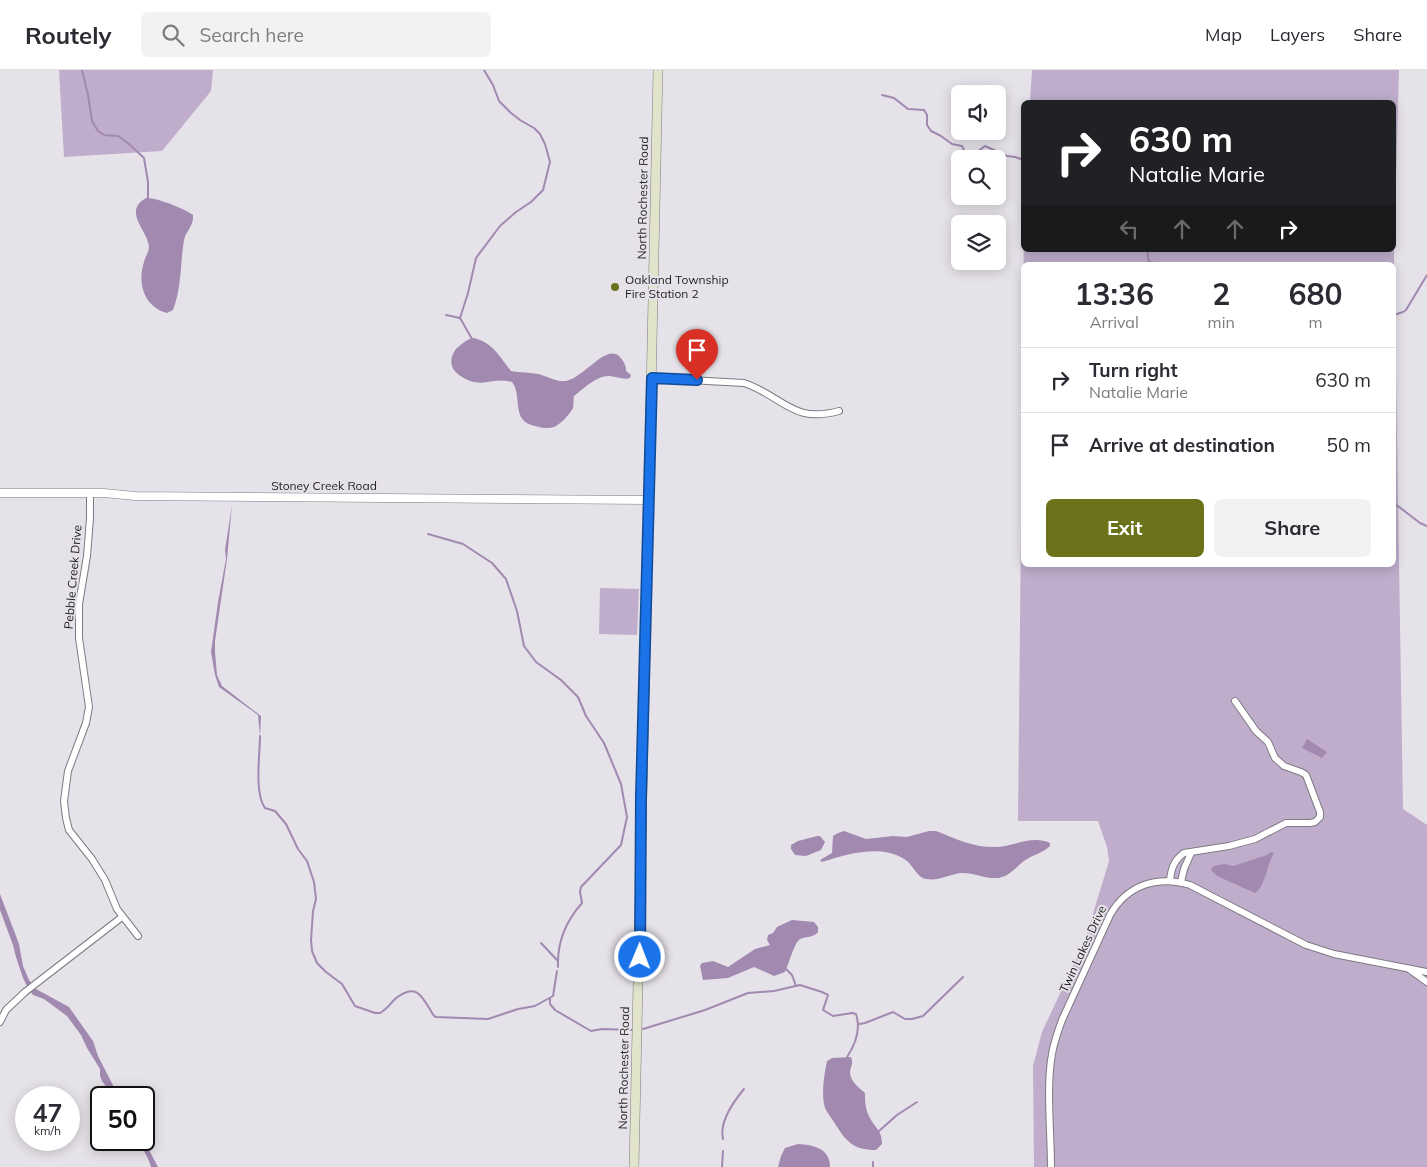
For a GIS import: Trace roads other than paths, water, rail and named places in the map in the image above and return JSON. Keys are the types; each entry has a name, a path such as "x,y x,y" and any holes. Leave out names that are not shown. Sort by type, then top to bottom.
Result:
{"main road":[{"name":"North Rochester Road","path":"634,1167 658,70"}],"street":[{"path":"652,378 744,383 759,388 792,410 806,414 824,415 839,411"},
{"name":"Stoney Creek Road","path":"0,493 104,493 135,496 648,500"},
{"name":"Pebble Creek Drive","path":"90,494 87,556 80,604 78,638 90,707 68,770 64,801 69,830 92,859 105,880 117,909 138,936"},
{"path":"1170,880 1172,867 1184,853 1244,842 1286,823 1310,823 1318,820 1320,816 1306,775 1280,763 1275,758 1268,742 1256,731 1235,701"},
{"path":"1181,882 1191,853"},
{"name":"Twin Lakes Drive","path":"1051,1167 1051,1067 1054,1044 1062,1020 1116,904 1129,893 1146,884 1170,880 1181,882 1306,945 1334,954 1427,972"},
{"path":"0,1022 6,1010 25,992 122,917"},
{"name":"Twin Lakes Drive","path":"1408,968 1427,982"}],"waterway":[{"path":"82,70 92,121 98,131 104,135 118,136 144,158 148,182 148,198"},
{"path":"472,339 460,318 476,258 500,226 543,190 550,162 540,134 511,113 499,101 493,85 484,70"},
{"path":"882,95 894,98 908,109 924,110 927,115 927,125 931,131 952,144 962,146 965,152 974,153 985,146 1007,156 1021,159"},
{"path":"1148,252 1148,259 1151,262"},
{"path":"1396,314 1406,310 1427,275"},
{"path":"446,315 460,318"},
{"path":"1396,505 1420,523 1427,526"},
{"path":"428,534 463,544 492,563 506,579 517,611 524,646 536,662 561,680 578,697 586,716 604,743 621,784 627,817 621,845 581,887 582,903 567,925 559,949 558,967"},
{"path":"260,736 259,783 262,801 265,808 275,811 286,824 298,849 307,861 314,882 316,899 313,911 312,951 317,963 342,984 355,1006 380,1013 395,999 409,991 419,994 436,1017 488,1019 518,1009 535,1006 553,996 557,971"},
{"path":"541,943 557,960"},
{"path":"786,969 792,975 796,986"},
{"path":"859,1024 893,1012 905,1019 923,1016 963,977"},
{"path":"643,1029 705,1010 748,993 774,991 800,985 828,995 823,1010 833,1016 856,1014 858,1025 856,1037 847,1057"},
{"path":"550,998 550,1004 555,1010 591,1031 602,1029 632,1030"},
{"path":"723,1139 722,1132 725,1119 744,1089"},
{"path":"879,1131 897,1115 917,1102"},
{"path":"722,1167 723,1151"},
{"path":"873,1162 873,1167"}],"place":[{"name":"Oakland Township Fire Station 2","path":"615,287"}]}
